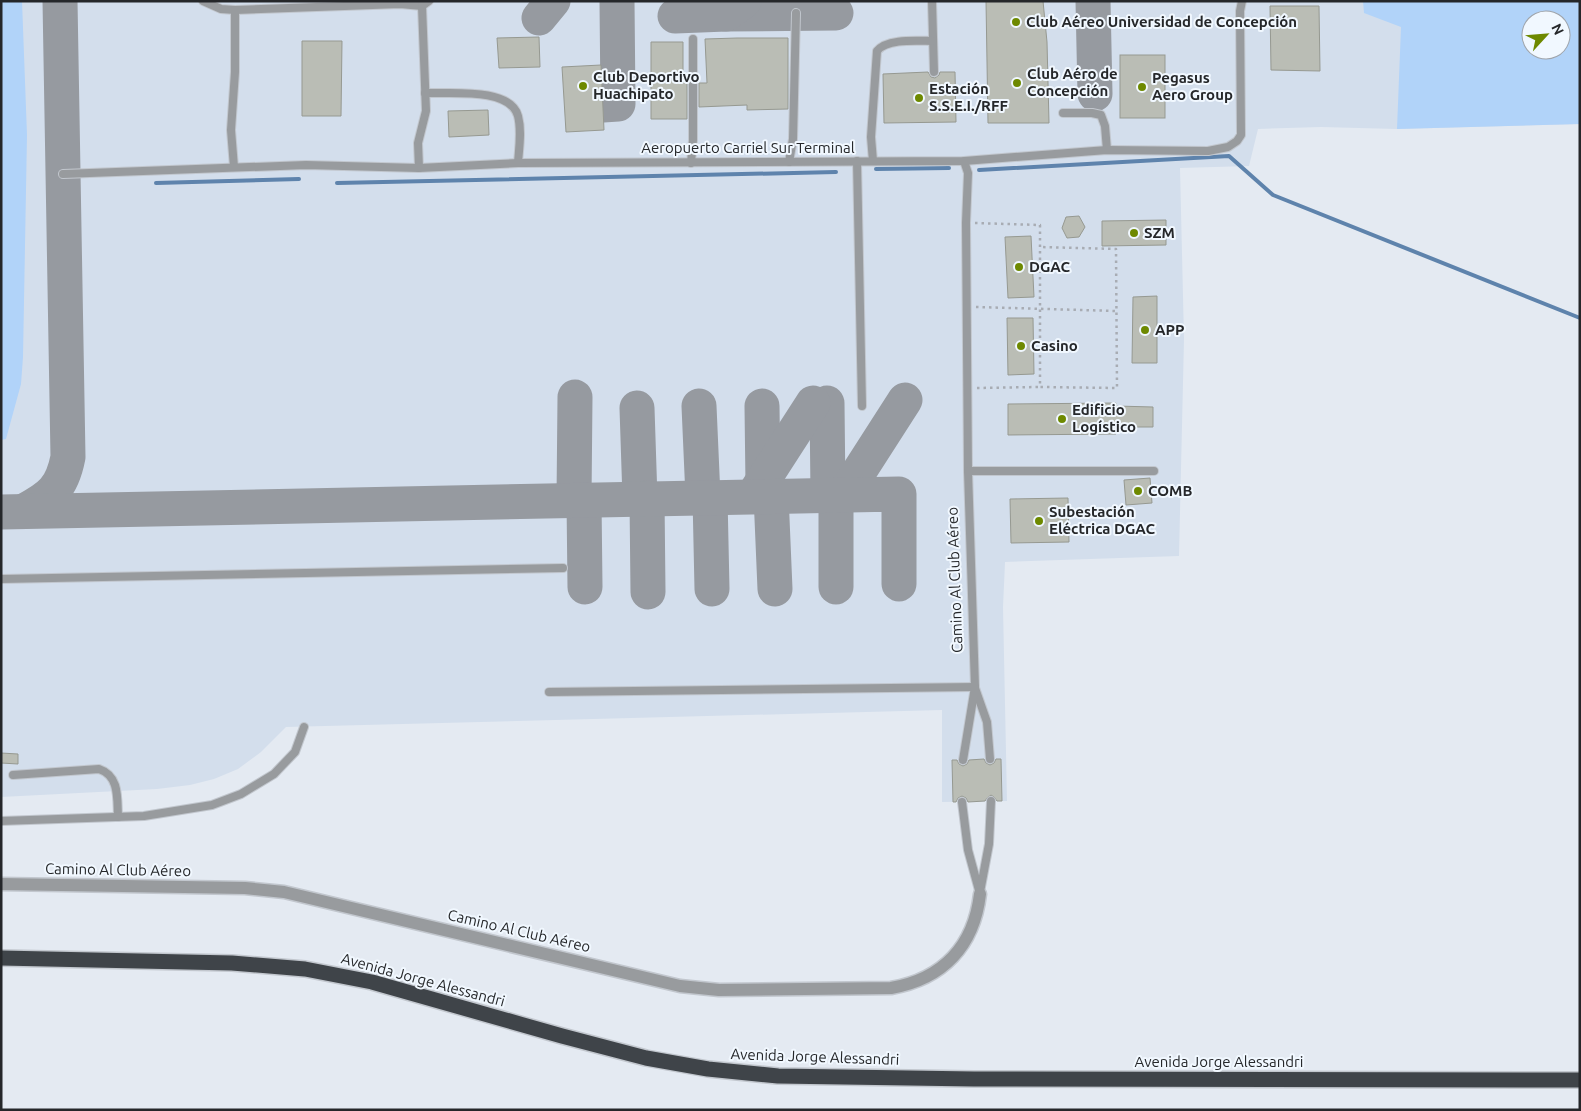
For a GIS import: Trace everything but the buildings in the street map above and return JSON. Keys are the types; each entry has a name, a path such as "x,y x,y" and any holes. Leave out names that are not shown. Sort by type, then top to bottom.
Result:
{"highway":[{"name":"Avenida Jorge Alessandri","path":"1,958 232,962 306,969 381,985 570,1039 646,1058 708,1069 778,1076 974,1079 1580,1080"}],"street":[{"name":"Camino Al Club Aéreo","path":"1,884 245,888 284,892 680,986 719,990 891,988 918,982 939,969 957,953 970,934 975,921 980,894"}],"lane":[{"path":"203,1 221,9 235,10 426,4 426,111 418,143 419,168"},
{"path":"932,1 934,72"},
{"name":"Aeropuerto Carriel Sur Terminal","path":"63,174 234,167 419,168 518,163 964,161 1107,150 1208,151 1228,147 1237,141 1241,135 1240,11 1242,1"},
{"path":"234,167 231,130 236,72 235,10"},
{"path":"789,162 793,139 796,13"},
{"path":"691,163 693,140 693,40"},
{"path":"873,161 872,137 877,51 884,44 890,43 933,42"},
{"path":"425,93 491,95 509,101 518,115 520,138 518,163"},
{"path":"1063,113 1092,113 1101,115 1106,126 1107,150"},
{"path":"857,161 862,406"},
{"name":"Camino Al Club Aéreo","path":"963,760 975,687 968,471 966,223 968,173 964,161"},
{"path":"968,471 1154,470"},
{"path":"1,579 563,568"},
{"path":"549,692 975,687"},
{"name":"Camino Al Club Aéreo","path":"975,687 987,722 990,759"},
{"path":"1,821 144,816 212,805 241,794 274,774 295,752 304,727"},
{"path":"13,775 100,770 106,772 114,781 117,791 118,817"},
{"name":"Camino Al Club Aéreo","path":"980,894 989,844 990,801"},
{"name":"Camino Al Club Aéreo","path":"962,802 968,850 980,894"}],"path":[{"path":"966,223 1040,225 1040,387"},
{"path":"968,388 1117,388 1116,249 1040,247"},
{"path":"967,307 1116,311"}],"shaded area":[{"path":"1,1 1580,1 1580,124 1397,129 1321,127 1258,129 1249,166 1180,168 1184,339 1179,556 1005,562 1003,607 1007,801 942,802 942,710 286,727 261,752 238,769 214,779 190,785 157,789 1,797"},
{"path":"1,1 22,1 27,135 21,384 6,439 1,440"},
{"path":"1363,1 1580,1 1580,124 1397,129 1401,27 1364,13"}],"waterway":[{"path":"979,170 1229,156 1273,195 1580,318"},
{"path":"876,169 949,168"},
{"path":"337,183 836,172"},
{"path":"156,183 299,179"}],"taxiway":[{"path":"24,511 48,496 59,484 68,457 60,1"},
{"path":"539,18 553,1"},
{"path":"603,105 618,104 617,1"},
{"path":"675,16 726,14 744,1"},
{"path":"1093,1 1095,94"},
{"path":"726,14 836,13"},
{"path":"574,499 575,397"},
{"path":"844,495 905,400"},
{"path":"753,496 813,403"},
{"path":"827,403 828,495"},
{"path":"699,406 703,497"},
{"path":"762,406 763,485"},
{"path":"637,408 640,499"},
{"path":"1,512 899,494 899,584"},
{"path":"771,495 775,589"},
{"path":"836,495 836,587"},
{"path":"710,497 712,589"},
{"path":"647,498 648,592"},
{"path":"584,500 585,587"}],"place":[{"name":"Club Aéreo Universidad de Concepción","path":"1016,22"},
{"name":"Club Aéro de Concepción","path":"1017,83"},
{"name":"Club Deportivo Huachipato","path":"583,86"},
{"name":"Pegasus Aero Group","path":"1142,87"},
{"name":"Estación S.S.E.I./RFF","path":"919,98"},
{"name":"SZM","path":"1134,233"},
{"name":"DGAC","path":"1019,267"},
{"name":"APP","path":"1145,330"},
{"name":"Casino","path":"1021,346"},
{"name":"Edificio Logístico","path":"1062,419"},
{"name":"COMB","path":"1138,491"},
{"name":"Subestación Eléctrica DGAC","path":"1039,521"}]}
